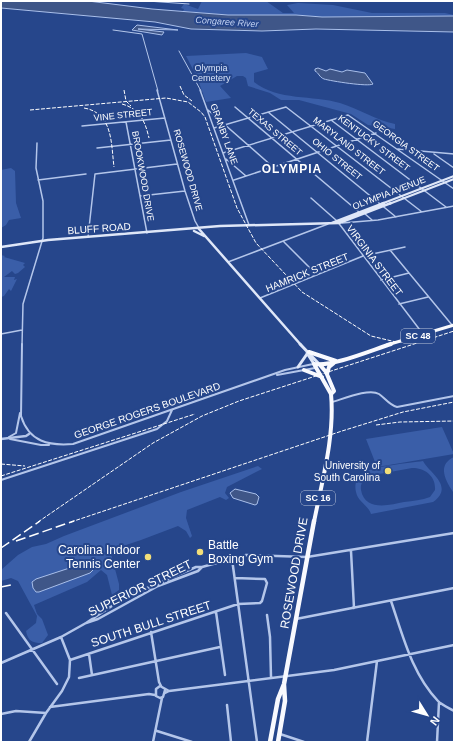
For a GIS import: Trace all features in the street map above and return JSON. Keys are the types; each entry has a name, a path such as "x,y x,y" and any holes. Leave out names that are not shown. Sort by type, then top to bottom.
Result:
{"main road":[{"name":"OLYMPIA AVENUE","path":"338,222 454,178"},
{"name":"OLYMPIA AVENUE","path":"329,224 349,221 381,204 403,197"},
{"name":"BLUFF ROAD","path":"1,247 42,241 249,225 329,224"},
{"name":"ROSEWOOD DRIVE","path":"200,229 327,375 334,391 331,394 330,436 286,675 278,699 270,742"},
{"path":"186,230 196,231 206,237"},
{"name":"SC 48","path":"317,365 337,361 453,325"},
{"name":"ROSEWOOD DRIVE","path":"307,352 317,365 328,392 331,394"},
{"path":"298,367 303,361 307,352 337,361"},
{"path":"327,375 329,367 337,361"},
{"path":"304,370 322,377"},
{"name":"ROSEWOOD DRIVE","path":"278,742 285,701 284,684"}],"street":[{"path":"147,1 188,4 190,1"},
{"name":"ROSEWOOD DRIVE","path":"113,30 142,34 185,190 195,221 200,229"},
{"name":"GRANBY LANE","path":"179,50 194,75 208,109 249,225"},
{"name":"TEXAS STREET","path":"235,107 362,213 373,220"},
{"name":"MARYLAND STREET","path":"268,112 286,107 422,212"},
{"path":"208,109 273,167"},
{"path":"214,128 268,112"},
{"name":"OHIO STREET","path":"268,112 396,217"},
{"name":"GEORGIA STREET","path":"331,120 348,115 376,133 454,189"},
{"name":"VINE STREET","path":"82,126 165,118"},
{"path":"223,153 331,120"},
{"name":"KENTUCKY STREET","path":"331,120 446,207"},
{"name":"BROOKWOOD DRIVE","path":"126,122 147,233"},
{"path":"234,180 376,133"},
{"path":"98,148 171,140"},
{"path":"1,439 26,436 29,434 22,421 21,412 22,330 25,295 42,241 43,201 36,168 36,143"},
{"path":"398,149 454,154"},
{"path":"432,153 454,168"},
{"path":"225,158 246,176"},
{"path":"88,237 95,174 178,164"},
{"path":"38,180 86,174"},
{"path":"140,196 185,190"},
{"name":"VIRGINIA STREET","path":"311,198 338,222 423,334"},
{"path":"349,221 396,217 454,206"},
{"name":"OLYMPIA AVENUE","path":"228,262 329,224"},
{"path":"284,242 317,275"},
{"name":"HAMRICK STREET","path":"260,298 363,256 405,247"},
{"path":"390,250 453,325"},
{"path":"381,280 409,273"},
{"path":"399,304 428,296"},
{"path":"1,334 22,330"},
{"name":"GEORGE ROGERS BOULEVARD","path":"29,434 40,441 56,445 81,442 275,375 285,370 317,365"},
{"name":"GEORGE ROGERS BOULEVARD","path":"275,375 304,370 317,365"},
{"path":"332,402 373,392 390,405 398,407 454,396"},
{"path":"1,480 157,429 165,424 171,416 172,410"},
{"path":"7,438 16,433 18,419 21,412"},
{"path":"7,438 25,440 41,445 56,445"},
{"name":"SUPERIOR STREET","path":"1,663 61,638 86,624 110,607 157,583 196,567 202,567 246,555 307,557 454,533"},
{"path":"351,551 354,608"},
{"path":"232,559 257,742"},
{"name":"SOUTH BULL STREET","path":"70,660 238,604 260,603 262,601 267,583 263,578 235,578"},
{"path":"296,619 454,588"},
{"path":"391,601 410,656 420,678 440,702 454,711"},
{"path":"216,612 225,675"},
{"path":"6,613 57,684"},
{"path":"267,615 270,637 271,677"},
{"path":"50,707 155,693 159,687 159,682 151,632"},
{"path":"29,742 46,713 62,691 69,677 70,660 61,638"},
{"path":"159,687 166,691 334,670 410,656 454,645"},
{"path":"79,678 220,647"},
{"path":"89,654 92,675"},
{"path":"367,742 377,662"},
{"path":"154,742 160,698 166,691"},
{"path":"155,693 160,698"},
{"path":"437,742 440,702"},
{"path":"227,705 231,742"},
{"path":"1,714 16,711 46,713"},
{"path":"156,731 192,742"},
{"path":"279,734 304,742"}],"green space":[{"path":"202,1 266,1 283,13 294,13 287,5 298,3 333,5 372,13 445,13 454,16 321,17 296,15 227,15 183,11 184,9 181,8 184,4 198,9"},
{"name":"Olympia Cemetery","path":"246,53 262,57 268,69 254,73 254,82 263,88 285,95 340,103 381,120 395,124 395,129 368,125 351,114 299,100 281,100 270,93 248,86 246,78 243,76 237,76 220,86 231,98 206,102 197,77 186,56"},
{"path":"11,168 15,171 16,203 21,218 9,220 6,225 1,228 1,170"},
{"path":"1,255 25,263 23,265 25,267 18,273 15,274 12,271 4,277 15,277 14,280 17,279 11,291 9,289 4,296 1,297"},
{"path":"442,427 454,454 377,467 366,439"},
{"path":"454,457 453,492 445,478 444,468 449,460"},
{"path":"423,461 441,485 442,491 439,496 433,502 371,514 357,495 355,489 356,481 359,477 363,473 375,468","holes":["417,468 429,474 434,481 435,490 430,497 421,500 385,505 367,502 363,497 361,484 368,476"]},
{"path":"258,466 262,469 227,487 225,493 229,498 226,500 220,497 187,510 186,518 192,536 190,538 186,531 178,526 114,549 111,554 119,584 119,590 112,595 107,575 101,570 87,582 34,605 37,614 42,619 48,635 42,643 36,643 29,639 26,631 36,623 37,616 18,581 11,578 1,581 1,570 18,555 32,547 46,544 181,492"}],"water":[{"name":"Congaree River","path":"1,1 88,1 152,9 228,15 296,15 322,17 454,16 454,32 316,29 262,31 191,29 155,22 1,8"},
{"path":"137,25 178,30 138,29 164,32 162,35 132,30"},
{"path":"318,68 326,71 330,69 342,72 347,70 365,73 373,84 357,84 324,79 315,71 315,69"},
{"path":"235,489 256,494 259,497 257,504 255,505 233,498 230,493"},
{"path":"94,560 97,566 90,573 39,592 36,592 33,588 32,582 36,579"}],"railway":[{"path":"180,86 184,95 192,101"},
{"path":"124,90 126,101"},
{"path":"126,101 166,98 188,102 201,112 205,117 237,208 256,243 302,292 371,336 396,342 422,341"},
{"path":"30,110 126,101"},
{"path":"126,101 131,106"},
{"path":"122,104 133,109 141,116 146,126 149,138"},
{"path":"84,108 93,111 100,116 109,130 114,167"},
{"path":"38,522 153,443 202,416 239,401 454,331"},
{"path":"71,522 342,431 403,412 454,402"},
{"path":"1,476 195,414"},
{"path":"376,425 400,422 454,421"},
{"path":"1,464 25,466"},
{"path":"1,548 40,521"},
{"path":"16,541 74,521"},
{"path":"1,587 11,585"}],"place":[{"name":"University of South Carolina","path":"388,471"},
{"name":"Battle Boxing Gym","path":"200,552"},
{"name":"Carolina Indoor Tennis Center","path":"148,557"}],"district":[{"name":"OLYMPIA","path":"292,169"}]}
